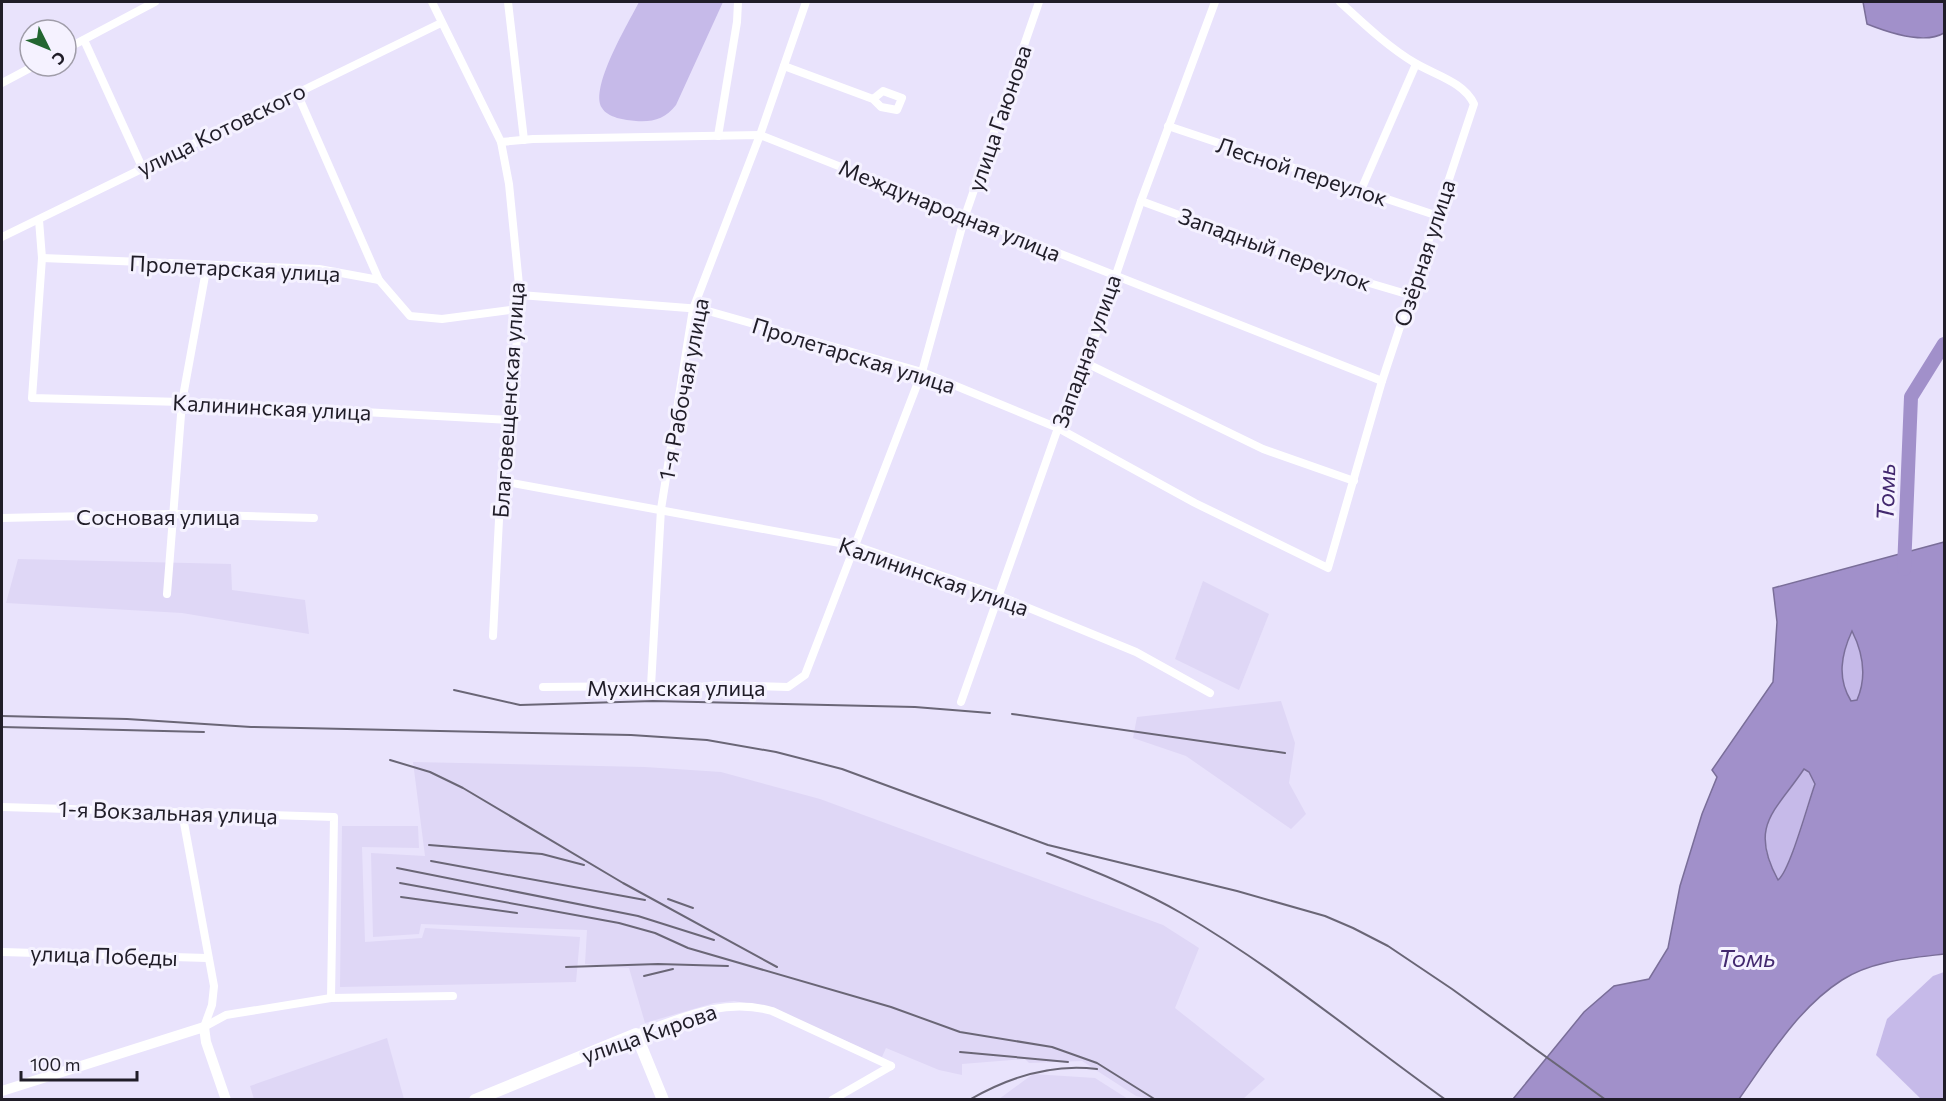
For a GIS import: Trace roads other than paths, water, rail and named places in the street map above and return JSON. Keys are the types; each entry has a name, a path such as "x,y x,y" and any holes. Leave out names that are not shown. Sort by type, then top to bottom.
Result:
{"main road":[{"name":"улица Кирова","path":"482,1098 636,1034"},
{"path":"636,1034 663,1100"}],"street":[{"path":"78,43 155,2"},
{"name":"Благовещенская улица","path":"432,2 501,142 509,184 520,295 511,420 501,481 494,636"},
{"path":"508,2 524,140"},
{"path":"718,136 737,22 738,2"},
{"name":"1-я Рабочая улица","path":"651,686 661,509 693,309 760,135 806,2"},
{"name":"улица Гаюнова","path":"805,675 922,372 965,216 1039,2"},
{"name":"Западная улица","path":"961,702 997,595 1058,428 1086,363 1114,276 1215,2"},
{"name":"Озёрная улица","path":"1328,568 1382,381 1435,215 1474,104 1470,94 1416,64 1372,31 1340,2"},
{"name":"улица Котовского","path":"2,237 441,23"},
{"path":"84,40 142,167"},
{"path":"1361,190 1416,64"},
{"path":"784,66 873,99"},
{"path":"2,83 18,74"},
{"path":"297,93 379,280 410,316 442,319 518,309"},
{"name":"Лесной переулок","path":"1168,126 1435,215"},
{"name":"Международная улица","path":"501,142 760,135 1382,381"},
{"name":"Западный переулок","path":"1141,201 1342,275 1410,295"},
{"path":"39,220 42,258"},
{"name":"Пролетарская улица","path":"42,258 319,269 379,280"},
{"name":"Калининская улица","path":"42,258 32,398 182,402 511,420"},
{"path":"167,594 182,402 207,265"},
{"name":"Пролетарская улица","path":"520,295 693,309 922,372 1058,428 1195,503 1328,568"},
{"path":"1086,363 1263,449 1354,481"},
{"name":"Калининская улица","path":"501,481 856,546 997,595 1136,652 1210,693"},
{"name":"Сосновая улица","path":"2,518 174,514 314,518"},
{"name":"Мухинская улица","path":"543,687 651,686 681,689 719,685 788,687 805,675"},
{"name":"1-я Вокзальная улица","path":"2,807 334,818 331,998"},
{"path":"182,812 207,958 214,986 212,1005 204,1027 206,1042 226,1100"},
{"name":"улица Победы","path":"2,952 207,958"},
{"path":"2,1091 204,1027 226,1016 331,998 453,996"},
{"name":"улица Кирова","path":"636,1034 709,1008 729,1005 754,1006 772,1011 891,1066 832,1100"}],"water":[{"path":"1863,2 1944,2 1944,33 1916,38 1895,34 1867,24"},
{"name":"Томь","path":"1944,542 1944,954 1878,964 1853,974 1826,991 1785,1035 1739,1099 1513,1099 1584,1012 1614,986 1649,979 1668,948 1680,886 1702,814 1717,777 1712,770 1773,682 1777,622 1773,588","holes":["1852,631 1859,648 1863,674 1857,700 1851,701 1844,684 1842,666","1804,769 1809,772 1815,784 1788,864 1778,880 1769,861 1765,845 1766,832 1769,820 1776,808"]}],"waterway":[{"name":"Томь","path":"1904,569 1911,397 1944,344"}],"railway":[{"path":"454,690 520,705 653,701 915,707 990,713"},
{"path":"1012,714 1285,753"},
{"path":"2,716 127,719 251,727 631,735 707,740 776,752 842,769 1048,845 1237,891 1325,916 1388,946 1452,989 1606,1100"},
{"path":"2,727 204,732"},
{"path":"390,760 430,772 463,788 623,883 777,967"},
{"path":"429,845 542,854 584,865"},
{"path":"1047,853 1132,888 1165,904 1215,934 1283,979 1446,1100"},
{"path":"431,861 645,900"},
{"path":"397,868 638,916 714,940"},
{"path":"400,883 619,923 655,933 688,948 891,1007 960,1032 1052,1047 1097,1063 1156,1100"},
{"path":"401,897 517,913"},
{"path":"668,899 693,908"},
{"path":"566,967 658,964 728,966"},
{"path":"644,976 673,969"},
{"path":"960,1052 1068,1062"},
{"path":"969,1100 1015,1079 1047,1070 1097,1069"}]}
